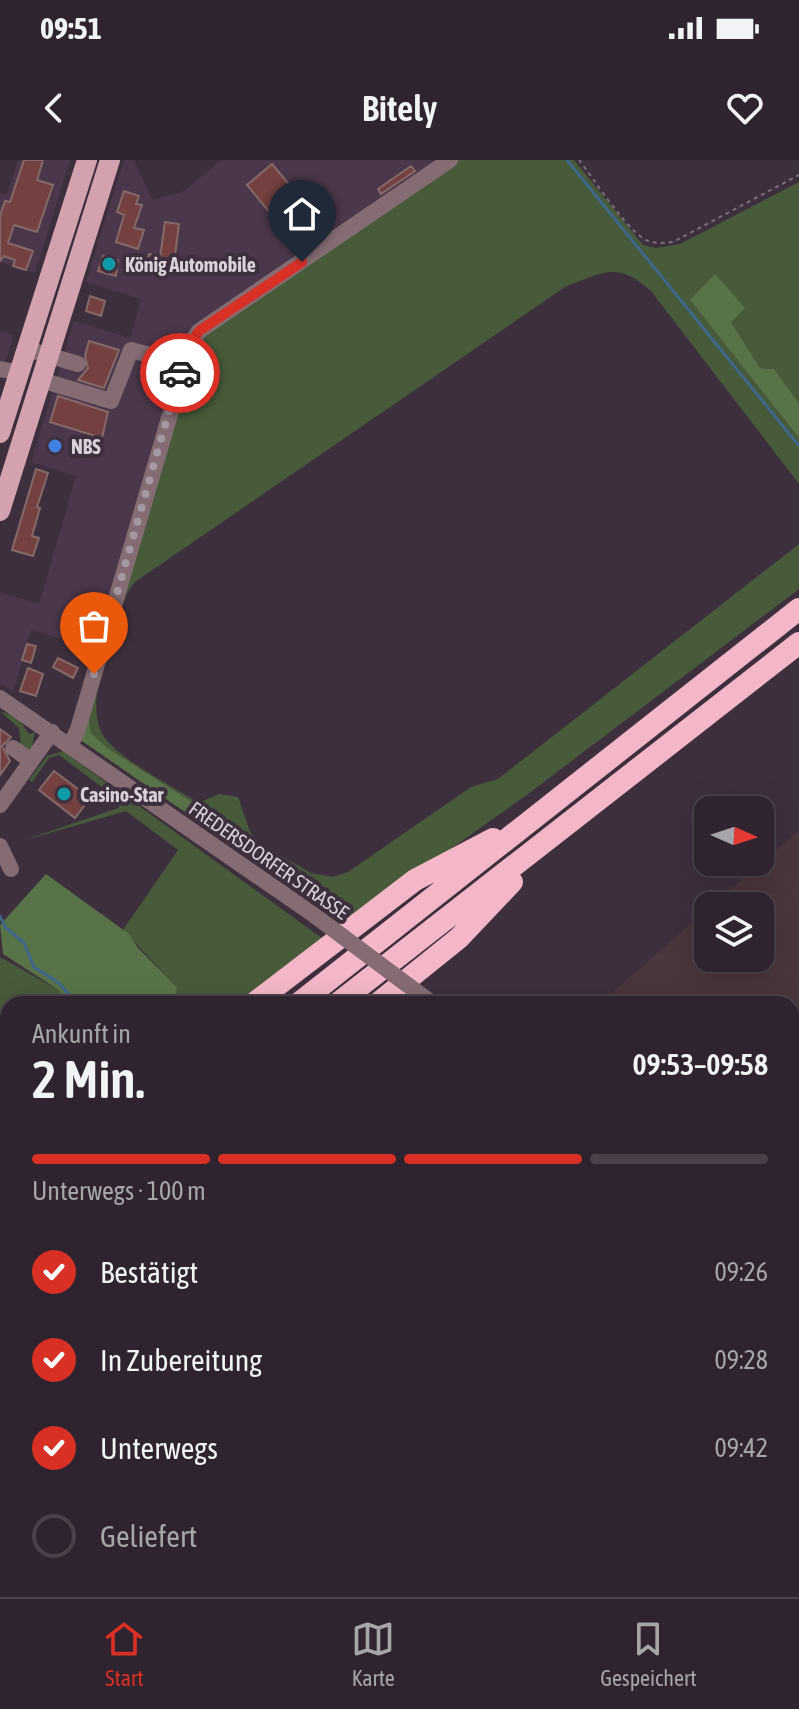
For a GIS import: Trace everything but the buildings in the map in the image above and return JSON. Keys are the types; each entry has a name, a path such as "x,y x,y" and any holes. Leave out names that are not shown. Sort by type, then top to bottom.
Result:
{"highway":[{"path":"308,996 551,808 799,609"},
{"path":"347,996 799,643"},
{"path":"263,996 415,880 551,808"},
{"path":"387,996 459,938 567,825"}],"main road":[{"path":"0,433 10,371 27,349 87,160"},
{"path":"0,511 110,160"}],"street":[{"path":"71,744 78,729 183,364 199,331 450,160"},
{"path":"27,349 78,364"},
{"path":"41,380 111,401 131,350 183,364"},
{"name":"FREDERSDORFER STRASSE","path":"0,698 71,744 314,915 422,996"},
{"path":"1,802 52,732"},
{"path":"13,748 31,761"},
{"path":"0,846 11,869"}],"path":[{"path":"579,160 645,240 658,243 673,242 799,175"}],"shaded area":[{"path":"18,160 70,160 35,273 0,262 0,193 7,195"},
{"path":"124,160 134,160 152,200 184,191 221,160 444,160 183,337 185,341 95,648 31,630 13,692 0,683 0,592 39,604 76,476 31,462 74,321 130,338 141,299 86,282"},
{"path":"0,331 14,335 0,379"},
{"path":"799,830 799,996 608,996 694,921 694,972 774,972 774,892 728,892 746,876 774,876 774,852"}],"green space":[{"path":"453,160 574,160 643,245 656,248 680,244 799,182 799,403 774,369 760,368 731,322 690,300 799,438 799,484 651,291 619,273 590,277 565,287 135,582 127,593 115,625 98,684 98,721 110,744 133,763 198,803 219,794 238,797 250,832 257,842 311,873 332,877 348,872 471,787 498,779 799,544 799,589 528,794 343,926 314,901 321,883 109,749 91,733 88,713 193,343"},
{"path":"715,274 745,308 731,322 760,368 774,369 799,403 799,438 690,300"},
{"path":"0,711 18,718 29,734 35,732 31,752 21,749 19,728"},
{"path":"88,714 91,733 109,749 321,884 314,901 79,739"},
{"path":"63,751 326,941 291,962 246,996 176,996 177,987 123,930 178,850 126,811 25,840 118,808 122,802 59,755 49,758 32,782 29,780 47,756"},
{"path":"46,874 129,934 138,948 177,987 176,996 64,996 3,954 0,925"},
{"path":"0,957 57,989 64,996 0,996"}],"waterway":[{"path":"567,160 799,446"},
{"path":"0,916 5,927 24,943 34,967 59,983 70,996"}],"way so far":[{"path":"94,674 180,373"}],"place":[{"name":"König Automobile","path":"109,264"},
{"name":"NBS","path":"55,446"},
{"name":"Casino-Star","path":"64,794"}],"route":[{"path":"180,373 199,331 302,262"}]}
